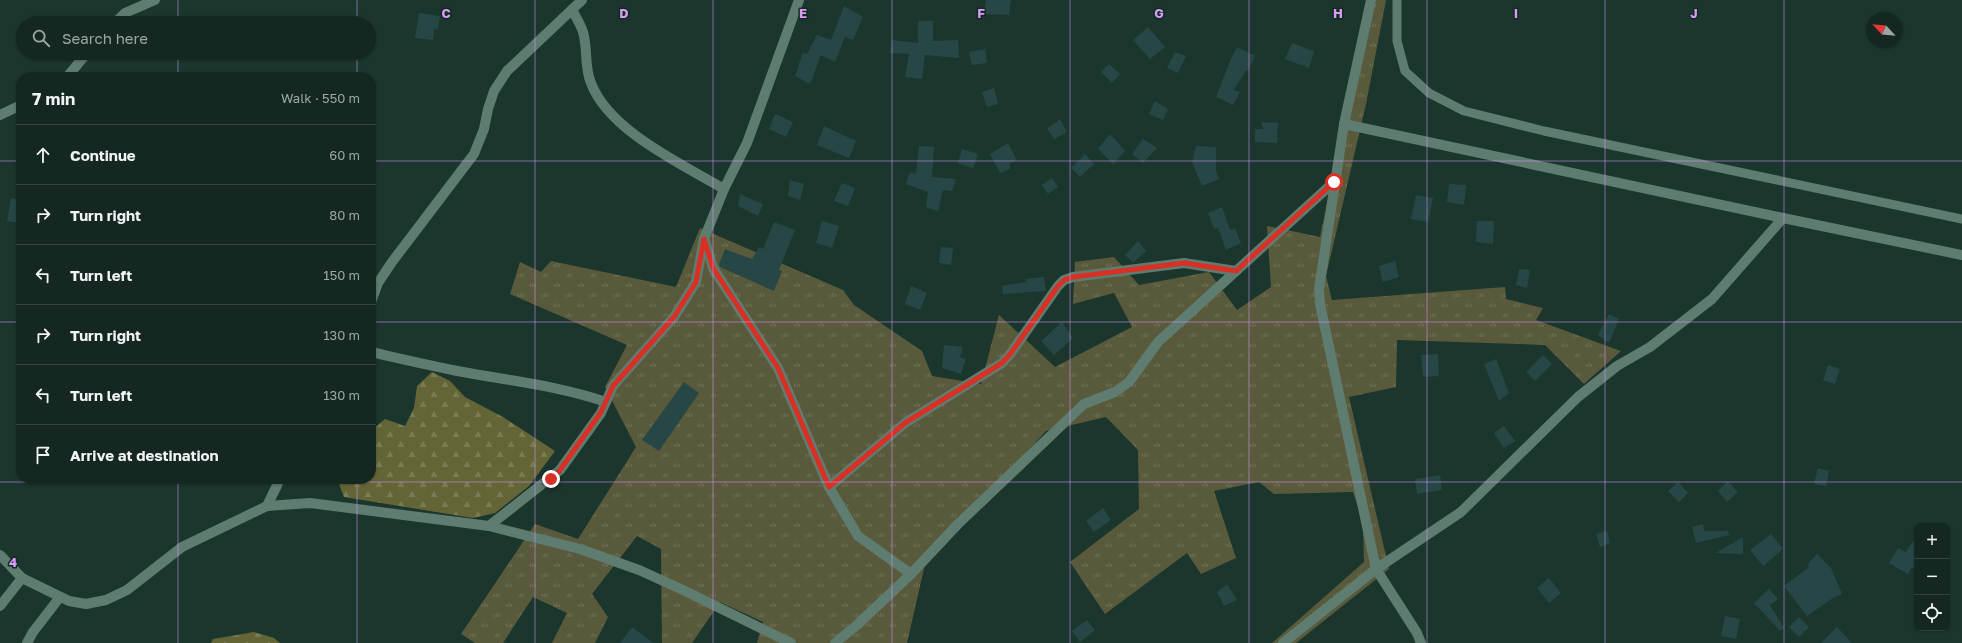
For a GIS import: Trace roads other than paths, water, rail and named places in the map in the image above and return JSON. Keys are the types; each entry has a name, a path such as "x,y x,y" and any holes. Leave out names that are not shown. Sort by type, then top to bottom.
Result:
{"street":[{"path":"121,16 125,12 155,0"},
{"path":"376,288 392,262 474,154 484,129 488,109 494,91 508,70 582,0"},
{"path":"489,526 560,470 601,412 613,386 674,317 696,282 704,239 724,189 750,134 799,0"},
{"path":"1371,0 1344,124 1334,182 1319,289 1320,304 1376,569 1417,633 1421,643"},
{"path":"572,10 583,32 585,59 590,83 602,104 632,134 724,189"},
{"path":"71,72 81,60"},
{"path":"0,115 16,107"},
{"path":"1344,124 1962,255"},
{"path":"835,643 857,625 911,574 958,524 1084,404 1115,392 1129,382 1158,342 1334,182"},
{"path":"1283,643 1376,569 1461,512 1578,397 1617,366 1650,348 1712,300 1783,218"},
{"path":"704,239 713,268 778,368 829,487 858,536 911,574"},
{"path":"829,487 905,423 1002,363 1011,353 1058,286 1064,280 1073,277 1184,263 1236,271"},
{"path":"376,353 464,372 539,384 582,394 606,402"},
{"path":"267,506 278,484"},
{"path":"0,555 22,578 69,601 86,604 106,600 127,590 182,547 267,506 310,503 489,526 580,549 639,570 791,643"},
{"path":"0,606 22,578"},
{"path":"28,643 33,632 60,597"}],"lane":[{"path":"1397,0 1397,41 1406,71 1429,93 1464,111 1544,132 1962,219"}]}
